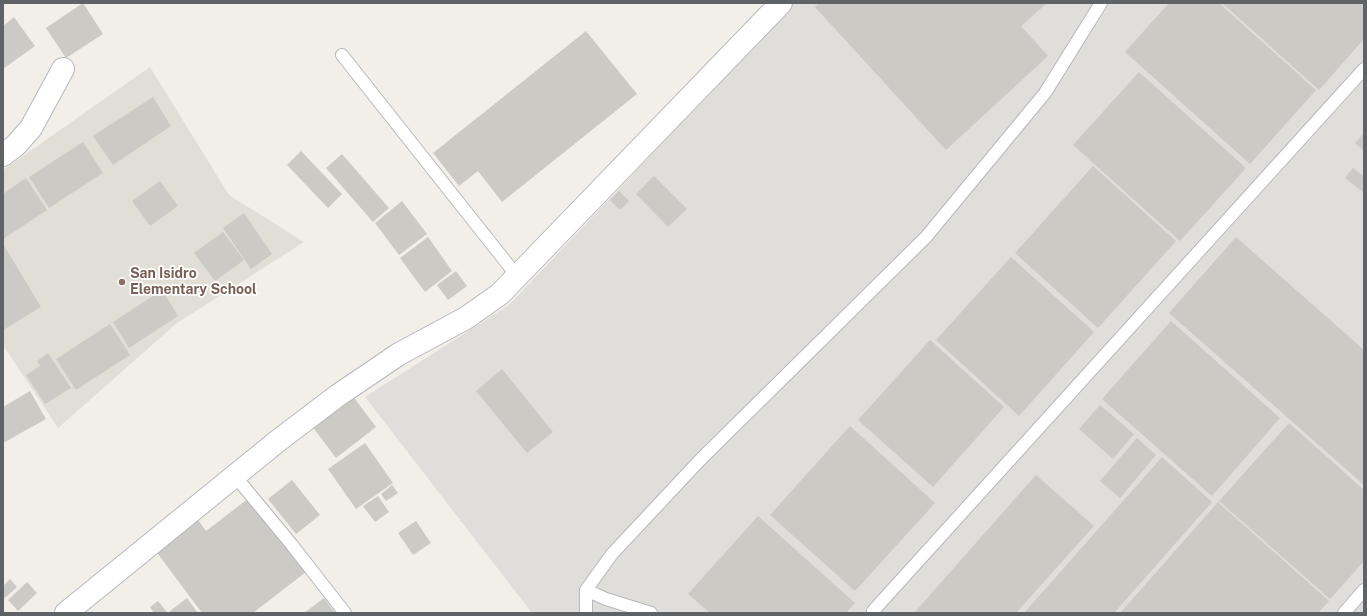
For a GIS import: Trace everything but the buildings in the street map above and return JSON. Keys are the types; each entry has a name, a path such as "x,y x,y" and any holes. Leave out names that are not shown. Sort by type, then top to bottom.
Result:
{"street":[{"path":"66,613 279,440 337,396 399,354 466,318 500,294 781,3"},
{"path":"3,155 16,145 31,128 63,69"}],"lane":[{"path":"586,613 586,590 612,554 700,460 926,237 1045,92 1101,3"},
{"path":"342,55 517,276"},
{"path":"873,612 1364,69"},
{"path":"235,476 292,545 345,613"},
{"path":"586,590 606,599 651,613"},
{"path":"1344,613 1364,590"}],"shaded area":[{"path":"795,3 1364,3 1364,613 532,613 365,397 509,305"},
{"name":"San Isidro Elementary School","path":"150,67 229,195 304,242 177,323 58,428 3,345 3,170"}],"place":[{"name":"San Isidro Elementary School","path":"122,282"}]}
